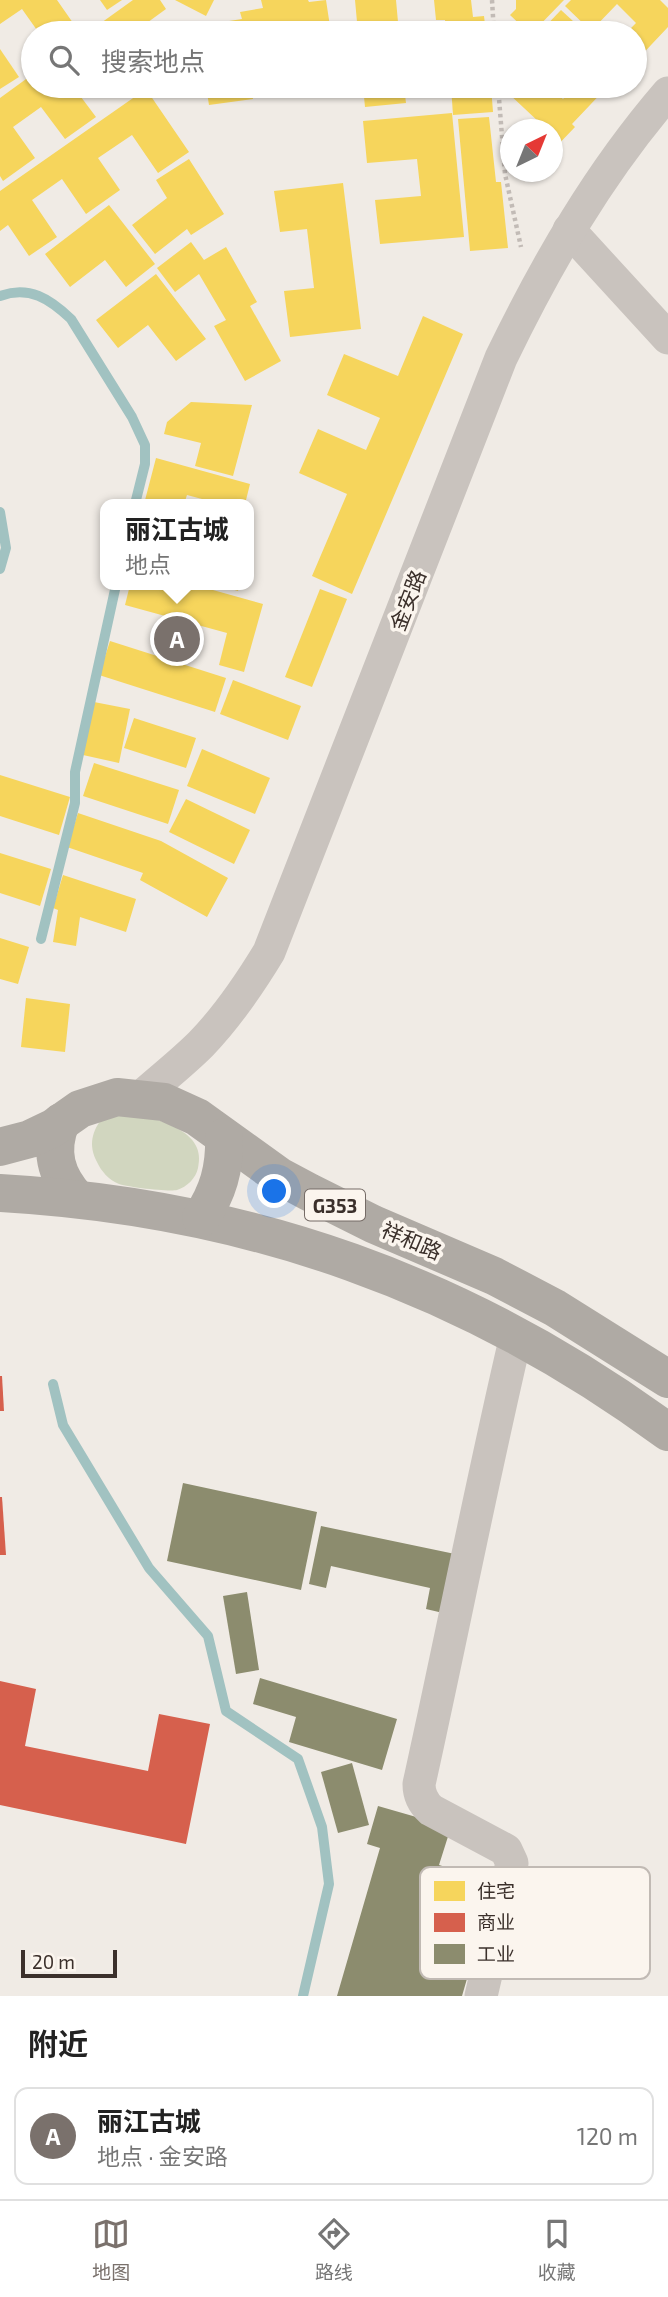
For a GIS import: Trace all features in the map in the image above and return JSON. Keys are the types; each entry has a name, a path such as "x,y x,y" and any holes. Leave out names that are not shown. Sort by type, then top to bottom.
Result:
{"highway":[{"name":"祥和路","path":"0,1147 30,1139 80,1109 117,1097 140,1098 181,1109 197,1117 279,1176 373,1224 494,1276 555,1308 668,1379"},
{"path":"61,1122 56,1134 55,1159 59,1174 77,1199"},
{"path":"201,1219 221,1178 224,1137"},
{"name":"祥和路","path":"0,1193 119,1203 201,1219 254,1231 358,1264 415,1287 516,1336 591,1380 668,1432"}],"street":[{"name":"金安路","path":"140,1098 200,1045 219,1024 270,953 501,358 531,296 569,230 607,170 668,93"},
{"path":"569,230 668,338"},
{"path":"511,1867 510,1856 506,1850 431,1811 419,1791 486,1465 516,1336"}],"path":[{"path":"492,0 493,21"},
{"path":"499,98 505,174 531,296"}],"green space":[{"path":"138,1113 181,1130 196,1145 199,1156 197,1172 184,1187 166,1190 123,1185 112,1180 101,1169 94,1156 92,1144 99,1122 103,1117"}],"building: 住宅":[{"path":"0,0 57,0 72,21 30,21 22,9 0,24"},
{"path":"100,0 122,0 107,10"},
{"path":"133,0 160,0 166,9 150,21 104,21"},
{"path":"175,0 214,0 206,16"},
{"path":"261,0 326,0 329,21 229,21 242,19 240,12 263,8"},
{"path":"355,0 396,0 398,21 357,21"},
{"path":"434,0 471,0 473,17 484,16 485,21 445,21 436,20"},
{"path":"516,0 564,0 544,21 516,21 510,15 516,9"},
{"path":"571,0 660,0 668,8 668,27 647,49 647,21 634,21 617,4 601,21 581,21 565,6"},
{"path":"561,10 573,21 550,21"},
{"path":"0,49 19,77 0,89"},
{"path":"21,83 21,98 82,98 96,117 65,139 41,107 13,127 35,158 3,181 0,176 0,98"},
{"path":"133,98 152,98 189,152 158,173 132,135 98,158 120,190 86,214 62,179 32,200 57,237 29,256 8,225 0,231 0,191"},
{"path":"208,98 253,99 209,105"},
{"path":"364,98 405,98 406,103 365,107"},
{"path":"452,98 492,98 493,112 453,115"},
{"path":"513,98 597,98 572,124 575,127 563,140 563,119 536,119"},
{"path":"452,113 464,237 380,244 375,200 421,196 417,159 367,163 363,121"},
{"path":"489,117 496,182 501,182 508,248 470,251 458,119"},
{"path":"189,159 224,214 191,235 187,229 155,254 132,225 167,198 156,180"},
{"path":"343,183 361,329 290,337 284,291 314,288 307,229 280,232 274,191"},
{"path":"109,205 155,264 126,287 105,260 70,287 45,254"},
{"path":"191,242 204,260 226,247 257,302 250,306 281,361 245,381 214,326 226,320 199,274 175,292 157,268"},
{"path":"156,274 206,339 176,361 148,325 118,348 96,320"},
{"path":"423,316 463,334 352,594 312,576 347,494 299,473 318,429 366,450 380,418 327,395 344,354 398,376"},
{"path":"191,402 252,405 233,476 195,466 201,443 164,434 167,422"},
{"path":"156,458 250,484 246,499 202,499 187,495 186,499 145,499"},
{"path":"320,589 347,599 312,687 285,677"},
{"path":"129,590 213,590 263,604 244,672 219,665 227,633 125,605"},
{"path":"110,641 226,678 215,712 99,675"},
{"path":"233,680 301,706 288,740 220,714"},
{"path":"94,702 130,709 119,763 83,755"},
{"path":"134,718 196,738 186,768 124,748"},
{"path":"202,749 270,778 255,814 187,786"},
{"path":"94,763 179,790 168,824 83,796"},
{"path":"0,775 70,797 59,835 0,816"},
{"path":"186,799 250,830 234,864 169,832"},
{"path":"78,813 161,841 228,878 207,917 140,880 143,873 67,847"},
{"path":"0,853 51,869 40,906 0,893"},
{"path":"63,875 136,899 126,932 80,917 76,946 53,942 58,910 53,908"},
{"path":"0,938 29,947 18,984 0,979"},
{"path":"26,998 70,1004 65,1052 21,1047"}],"building: 商业":[{"path":"2,1376 4,1411 0,1411"},
{"path":"2,1497 6,1555 0,1555"},
{"path":"0,1681 36,1689 25,1746 148,1771 159,1714 210,1724 186,1844 0,1805"}],"building: 工业":[{"path":"183,1483 317,1512 301,1590 167,1561"},
{"path":"321,1526 455,1554 443,1613 426,1609 430,1588 331,1566 326,1588 309,1584"},
{"path":"247,1592 259,1670 236,1674 223,1596"},
{"path":"260,1678 397,1719 382,1770 289,1742 296,1717 253,1704"},
{"path":"352,1763 369,1825 338,1833 321,1772"},
{"path":"378,1806 451,1827 439,1865 446,1867 420,1867 420,1979 467,1979 462,1996 337,1996 380,1848 367,1844"}],"waterway":[{"path":"0,296 30,293 55,305 71,319 132,417 145,445 145,464 136,499"},
{"path":"0,512 6,548 0,569"},
{"path":"41,939 75,803 75,772 115,590"},
{"path":"53,1384 63,1425 149,1568 208,1636 226,1711 298,1759 322,1827 329,1884 303,1996"}],"place":[{"name":"丽江古城","path":"177,639"}]}
